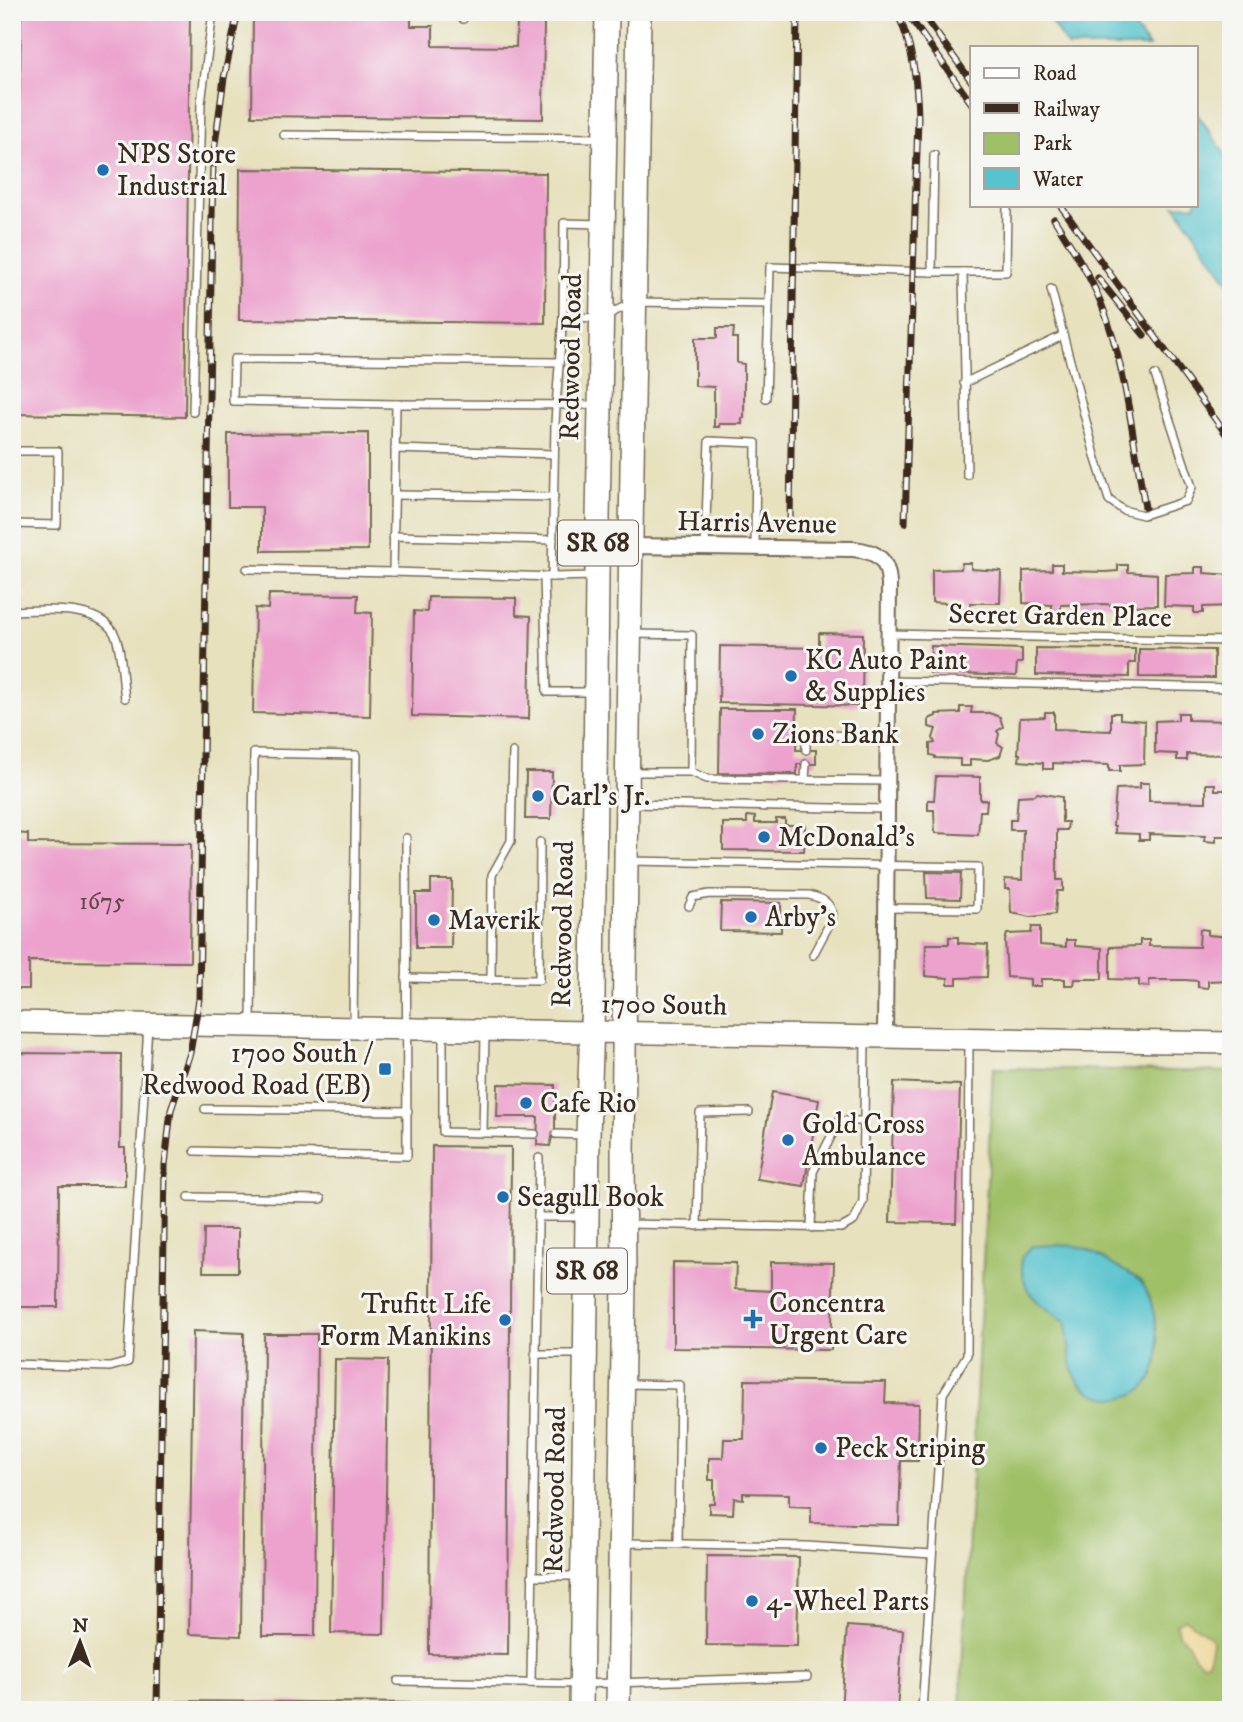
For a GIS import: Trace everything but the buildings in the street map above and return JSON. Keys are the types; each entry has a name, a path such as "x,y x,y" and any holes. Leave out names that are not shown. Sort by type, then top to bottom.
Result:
{"main road":[{"name":"Redwood Road","path":"581,1710 607,12"},
{"name":"SR 68","path":"618,1710 625,861 639,12"}],"street":[{"name":"Harris Avenue","path":"630,546 863,550 877,554 886,563 889,575 889,634"},
{"path":"875,1037 886,908 889,634"},
{"name":"1700 South","path":"12,1022 1231,1043"}],"lane":[{"path":"192,412 201,103 213,12"},
{"path":"284,135 605,138"},
{"path":"932,272 934,155"},
{"path":"766,398 770,267 1006,272 1007,206"},
{"path":"596,692 547,692 548,577 553,540 556,405 563,317 564,223 603,225"},
{"path":"963,272 967,475"},
{"path":"1051,289 1109,500 1123,510 1143,515 1186,501 1192,487 1155,375"},
{"path":"563,317 601,318 634,302 769,304"},
{"path":"964,383 1062,336"},
{"path":"559,362 234,359 233,401 600,405"},
{"path":"393,572 397,404"},
{"path":"705,547 709,441 756,443 755,548"},
{"path":"395,449 554,454"},
{"path":"12,451 58,452 58,464 57,525 12,524"},
{"path":"394,495 554,496"},
{"path":"393,536 553,540"},
{"path":"247,569 597,576"},
{"path":"12,611 89,614 104,621 115,635 125,698"},
{"path":"629,634 692,635 691,772"},
{"name":"Secret Garden Place","path":"889,634 1231,641"},
{"path":"888,681 1231,688"},
{"path":"806,750 806,735 888,736"},
{"path":"491,980 492,875 511,841 513,752"},
{"path":"250,1026 254,754 356,755 353,1028"},
{"path":"805,780 806,764"},
{"path":"627,772 691,772 707,779 887,782"},
{"path":"626,804 887,809"},
{"path":"195,1151 408,1156 406,838"},
{"path":"406,978 539,980 540,842"},
{"path":"625,861 978,867 977,909 886,908"},
{"path":"689,906 693,897 709,894 809,895 819,898 827,902 833,914 813,955"},
{"path":"12,1364 110,1367 128,1362 148,1024"},
{"path":"443,1029 443,1132 534,1134"},
{"path":"483,1132 485,1030"},
{"path":"624,1224 841,1228 854,1221 863,1201 864,1121 875,1037"},
{"path":"922,1710 943,1394 967,1354 969,1038"},
{"path":"205,1109 408,1111"},
{"path":"696,1226 700,1113 749,1112"},
{"path":"811,1227 813,1172 839,1121 864,1121"},
{"path":"556,1134 588,1135"},
{"path":"531,1683 539,1158"},
{"path":"189,1197 321,1199"},
{"path":"538,1217 587,1217"},
{"path":"535,1353 587,1354"},
{"path":"622,1384 680,1385 678,1544"},
{"path":"620,1543 806,1546 932,1554"},
{"path":"532,1576 583,1577"},
{"path":"398,1681 581,1684 807,1677"}],"green space":[{"path":"993,1068 1231,1072 1231,1710 960,1710"}],"sand":[{"path":"1185,1619 1211,1637 1208,1662 1202,1663 1198,1660 1187,1642 1178,1634 1176,1624"}],"water":[{"path":"1044,12 1123,12 1148,46 1067,46"},
{"path":"1198,115 1231,163 1231,286 1176,206 1198,206"},
{"path":"1032,1246 1080,1247 1100,1256 1142,1283 1154,1315 1158,1351 1155,1370 1142,1389 1133,1395 1111,1398 1100,1396 1081,1384 1073,1370 1065,1322 1039,1303 1024,1282 1021,1258"}],"railway":[{"path":"157,1710 165,1165 171,1110 190,1053 199,999 213,159 224,78 238,12"},
{"path":"790,523 797,12"},
{"path":"897,12 913,64 918,118 905,523"},
{"path":"906,12 970,101"},
{"path":"921,12 970,79"},
{"path":"1061,206 1231,441"},
{"path":"1054,219 1091,281 1110,327 1123,377 1145,507"},
{"path":"1098,278 1144,335"}],"place":[{"name":"NPS Store Industrial","path":"103,170"},
{"name":"KC Auto Paint & Supplies","path":"791,676"},
{"name":"Zions Bank","path":"758,734"},
{"name":"Carl's Jr.","path":"538,796"},
{"name":"McDonald's","path":"764,837"},
{"name":"Arby's","path":"751,917"},
{"name":"Maverik","path":"434,920"},
{"name":"1700 South / Redwood Road (EB)","path":"385,1069"},
{"name":"Cafe Rio","path":"526,1103"},
{"name":"Gold Cross Ambulance","path":"788,1140"},
{"name":"Seagull Book","path":"503,1197"},
{"name":"Concentra Urgent Care","path":"753,1319"},
{"name":"Trufitt Life Form Manikins","path":"505,1320"},
{"name":"Peck Striping","path":"821,1448"},
{"name":"4-Wheel Parts","path":"752,1601"}]}
